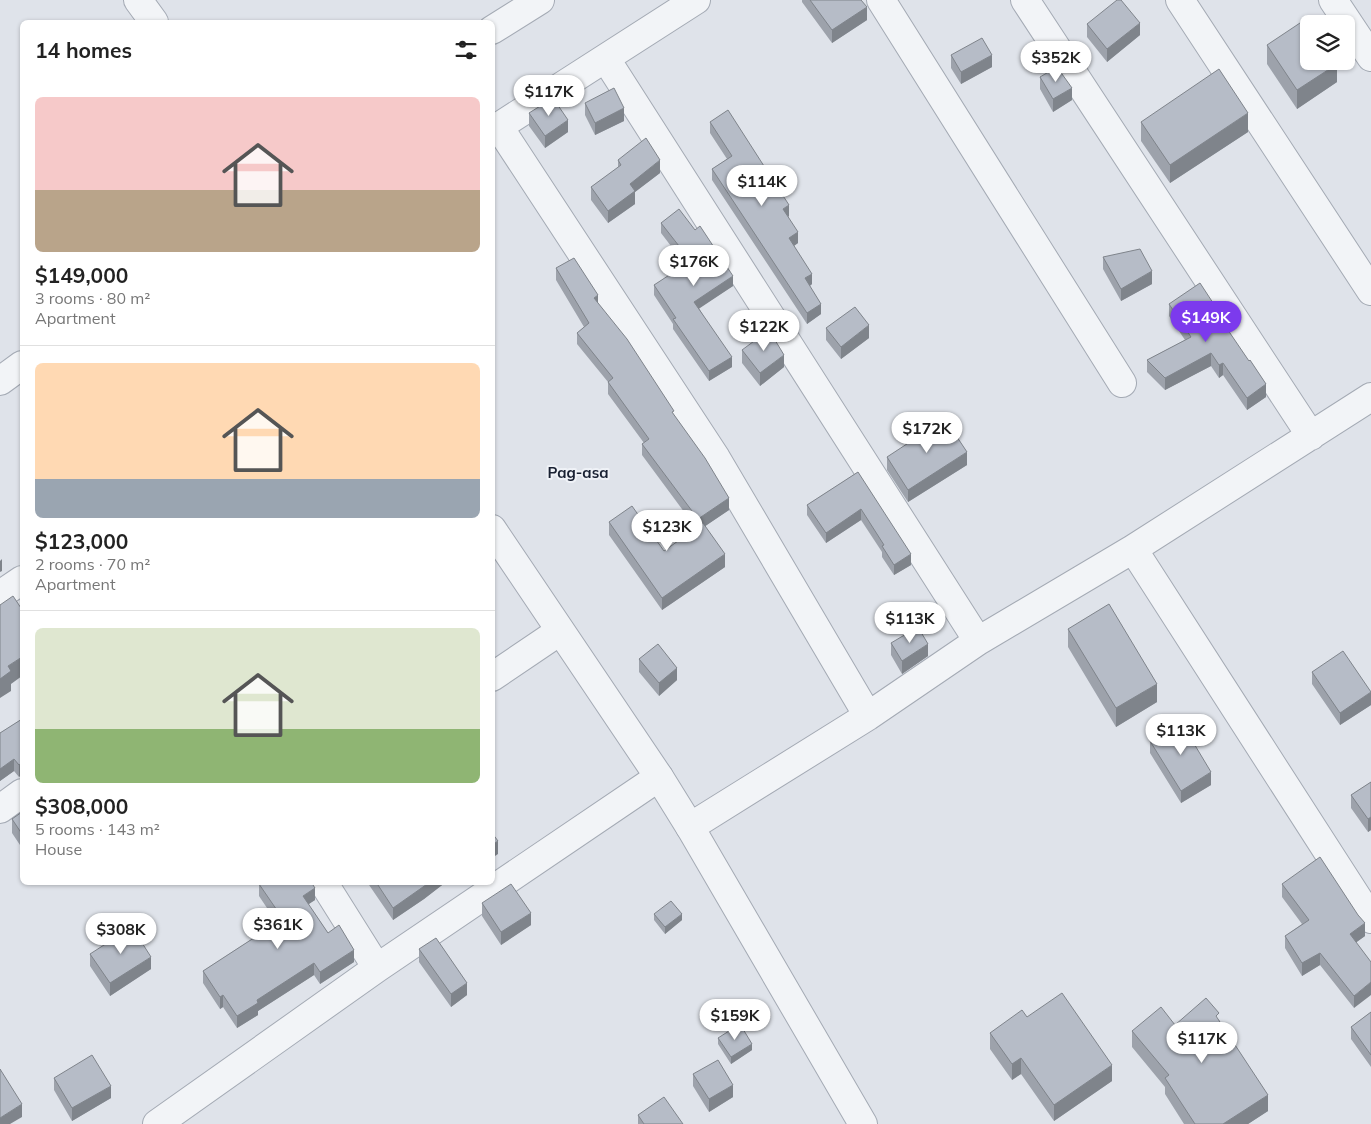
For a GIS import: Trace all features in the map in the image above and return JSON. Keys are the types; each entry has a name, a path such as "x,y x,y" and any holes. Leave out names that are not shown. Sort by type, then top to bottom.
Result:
{"street":[{"path":"138,0 153,20"},
{"path":"495,28 540,0"},
{"path":"696,0 496,129 716,458 868,716"},
{"path":"881,0 1122,383"},
{"path":"1025,0 1310,436"},
{"path":"1180,0 1371,291"},
{"path":"1333,0 1371,57"},
{"path":"606,59 978,641"},
{"path":"0,381 20,366"},
{"path":"690,827 868,716 978,641 1133,549 1371,398"},
{"path":"495,534 659,777 863,1124"},
{"path":"1133,549 1371,919"},
{"path":"0,595 20,581"},
{"path":"495,675 560,631"},
{"path":"157,1124 377,968 659,777"},
{"path":"0,809 20,794"},
{"path":"325,885 377,968"}],"building":[{"path":"810,0 861,0 867,7 832,30"},
{"path":"1117,0 1121,0 1140,23 1107,49 1087,24"},
{"path":"1300,23 1300,70 1328,70 1297,90 1267,45"},
{"path":"982,38 992,55 961,72 951,55"},
{"path":"1057,67 1072,88 1053,99 1040,77"},
{"path":"1219,69 1248,113 1170,165 1141,122"},
{"path":"614,88 624,108 595,123 585,103"},
{"path":"553,98 568,120 545,136 529,113"},
{"path":"728,110 789,205 783,209 798,232 789,238 812,274 805,278 821,304 807,313 712,169 732,156 710,122"},
{"path":"646,138 660,160 630,184 635,191 608,211 591,187 621,165 618,160"},
{"path":"679,209 695,230 700,226 733,276 694,302 732,357 709,371 673,319 676,318 654,285 680,268 669,253 679,246 661,223"},
{"path":"1140,249 1152,271 1121,289 1103,257"},
{"path":"574,258 598,295 594,298 627,339 674,411 672,412 705,458 729,498 698,519 642,444 649,439 608,382 613,378 577,333 589,323 556,268"},
{"path":"1200,283 1217,309 1215,311 1266,384 1247,398 1223,363 1219,365 1211,353 1165,378 1147,360 1191,337 1169,304"},
{"path":"855,307 869,325 841,347 826,328"},
{"path":"769,330 784,355 760,373 742,350"},
{"path":"945,419 967,452 908,490 887,457"},
{"path":"858,472 911,554 894,565 882,546 884,545 861,509 826,533 807,505"},
{"path":"632,506 664,551 703,523 725,554 662,598 609,522"},
{"path":"13,596 20,606 20,658 8,666 11,671 0,679 0,605"},
{"path":"1109,604 1157,684 1116,708 1068,629"},
{"path":"918,627 928,644 902,661 891,643"},
{"path":"658,644 677,668 659,683 639,659"},
{"path":"1343,651 1371,692 1340,713 1312,672"},
{"path":"20,720 19,765 14,759 0,769 0,733"},
{"path":"1181,722 1211,772 1181,791 1150,741"},
{"path":"1371,782 1371,817 1368,819 1351,795"},
{"path":"20,813 20,831 12,819"},
{"path":"1320,857 1365,923 1350,934 1371,962 1371,982 1354,996 1320,953 1302,963 1285,936 1309,920 1282,884"},
{"path":"511,884 531,913 501,932 482,903"},
{"path":"260,885 313,885 315,888 303,896 328,933 339,925 354,950 320,972 314,963 257,1000 258,1003 237,1016 223,995 220,997 203,971 283,919"},
{"path":"378,885 426,885 393,908"},
{"path":"671,901 682,914 665,927 654,914"},
{"path":"132,927 151,957 110,983 90,954"},
{"path":"436,938 467,983 451,994 419,949"},
{"path":"1062,993 1112,1065 1054,1105 1021,1058 1012,1064 990,1033 1022,1010 1027,1017"},
{"path":"1206,998 1219,1013 1216,1016 1268,1095 1223,1124 1195,1124 1165,1078 1169,1075 1132,1031 1161,1007 1175,1025"},
{"path":"1371,1012 1371,1055 1351,1027"},
{"path":"740,1024 752,1044 731,1057 718,1038"},
{"path":"92,1055 111,1086 72,1108 54,1078"},
{"path":"718,1060 733,1085 709,1099 693,1074"},
{"path":"0,1069 22,1104 0,1118"},
{"path":"664,1097 683,1124 644,1124 638,1115"}],"district":[{"name":"Pag-asa","path":"578,473"}]}
